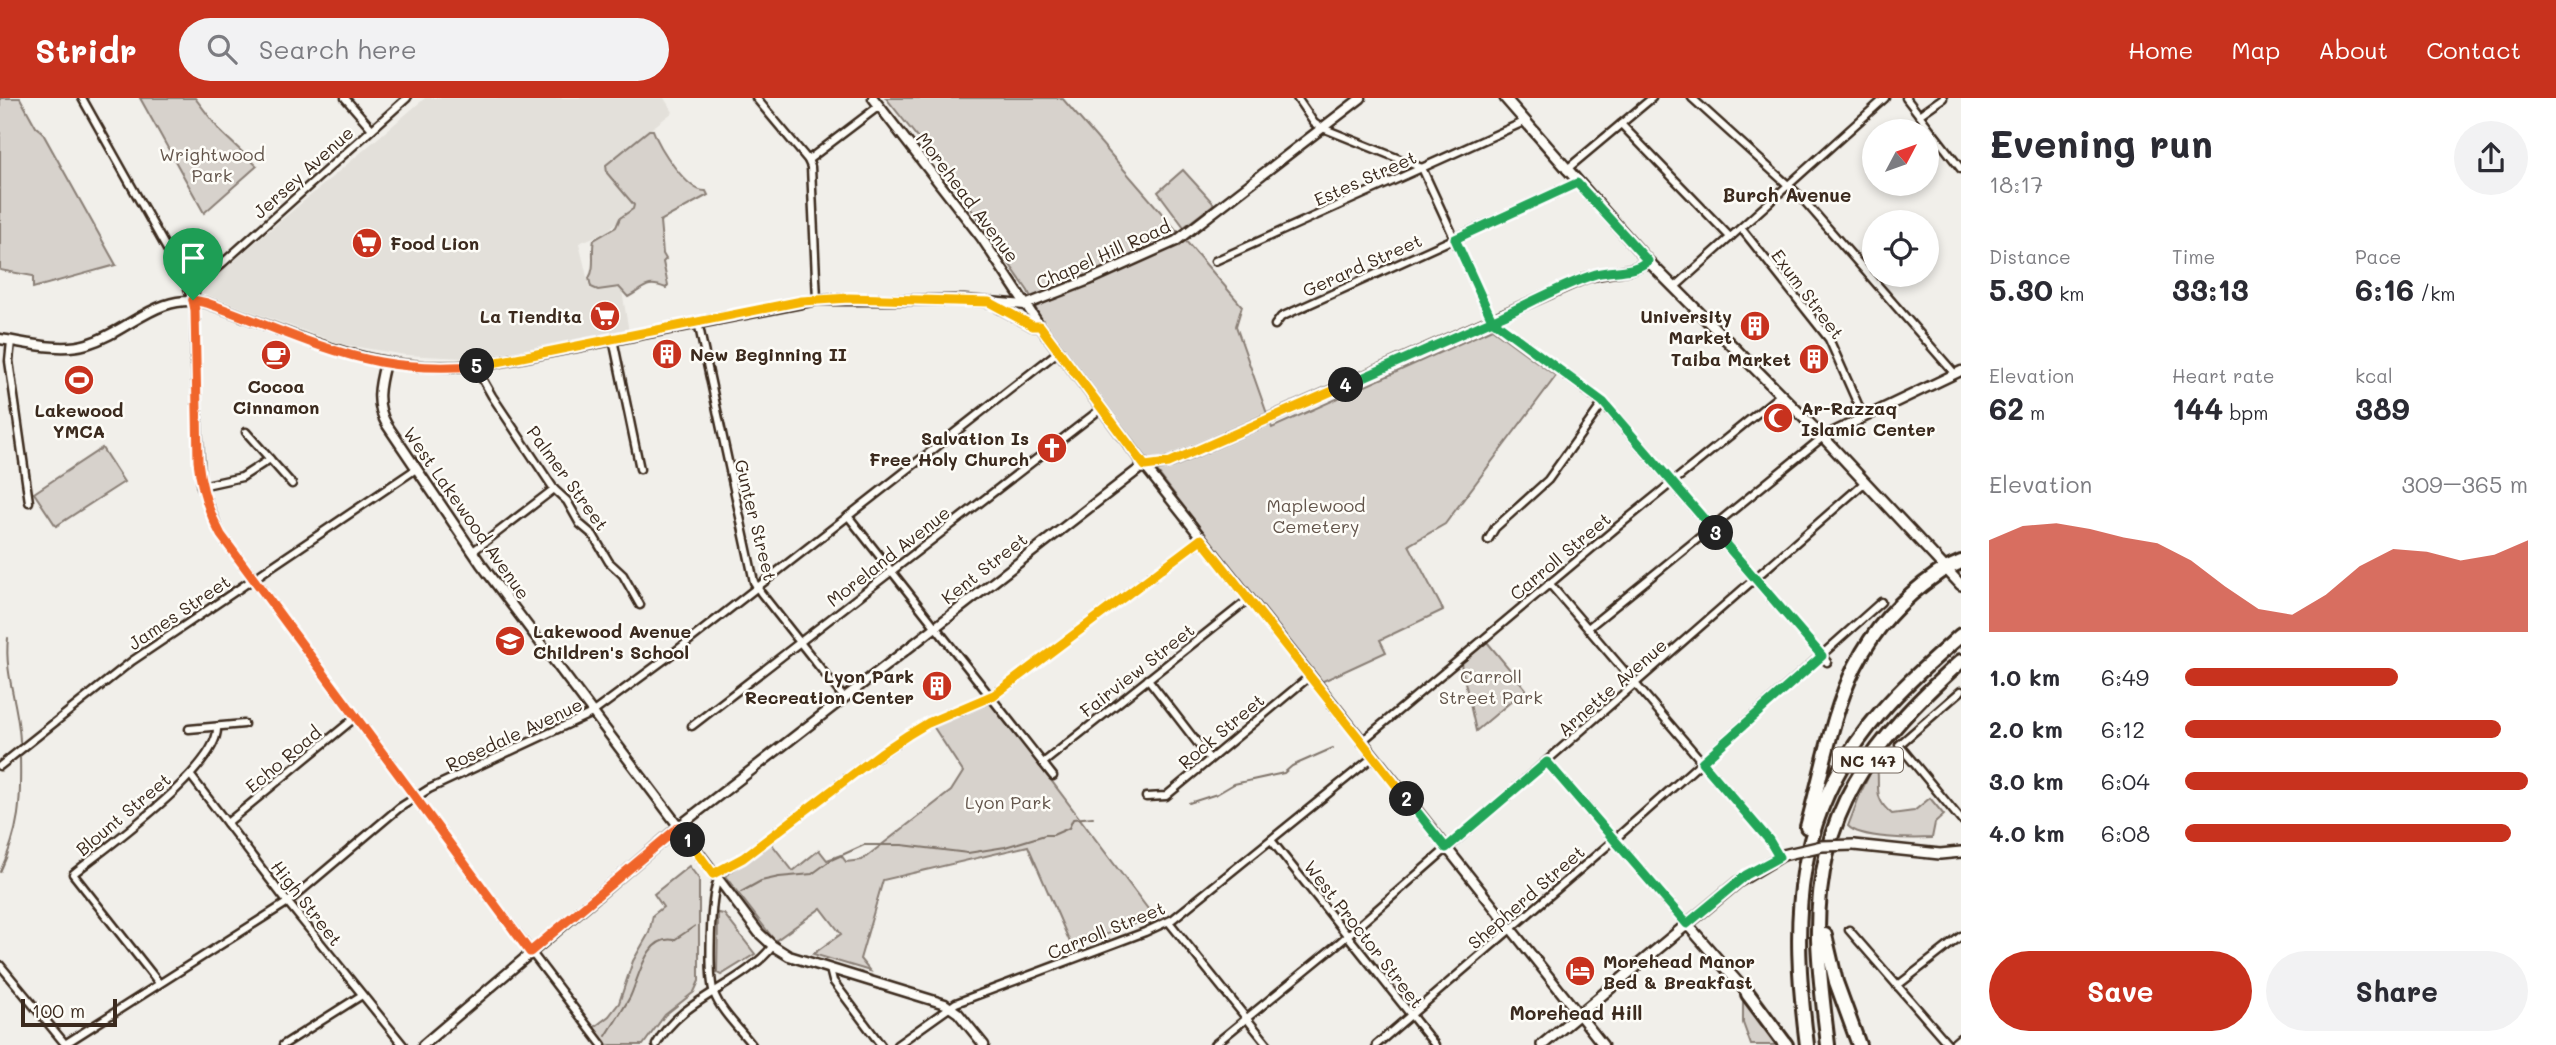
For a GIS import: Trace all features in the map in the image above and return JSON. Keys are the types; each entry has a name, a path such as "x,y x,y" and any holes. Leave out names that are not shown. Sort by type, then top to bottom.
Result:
{"highway":[{"path":"1807,851 1805,839 1825,754 1841,696 1853,667 1885,619 1909,596 1946,569 1961,562"},
{"name":"NC 147","path":"1807,1045 1799,967 1801,877 1807,851 1826,798 1860,738 1902,689 1961,635"},
{"name":"NC 147","path":"1828,1045 1818,941 1820,887 1836,822 1865,764 1896,723 1961,660"},
{"path":"1820,887 1824,902 1827,950 1859,1045"},
{"path":"1748,994 1786,1045"}],"main road":[{"path":"1505,98 1648,261 1823,438 1961,585"},
{"path":"1542,1045 1746,875 1781,856 1822,846 1854,845 1930,854 1961,852"},
{"path":"1687,924 1748,994"},
{"path":"1951,1045 1961,1039"}],"street":[{"path":"82,98 193,300 201,486 221,535 602,1045"},
{"path":"345,98 372,129"},
{"name":"Jersey Avenue","path":"193,300 197,286 407,98"},
{"path":"756,98 808,160 812,172 817,300"},
{"name":"Morehead Avenue","path":"873,98 981,237 1040,326 1201,539 1604,1045"},
{"path":"1297,98 1314,123 1320,127 1422,168 1492,320 1603,402 1827,662"},
{"name":"Chapel Hill Road","path":"0,339 65,347 85,345 162,306 193,300 341,352 385,363 448,367 475,366 817,300 849,298 1025,305 1176,241 1320,127 1361,98"},
{"path":"1566,170 1652,98"},
{"path":"1588,628 1823,438 1958,373 1789,184 1692,98"},
{"path":"1674,288 1885,98"},
{"path":"1906,98 1961,169"},
{"path":"1919,115 1943,98"},
{"path":"808,160 879,106"},
{"name":"Estes Street","path":"1215,261 1525,121"},
{"path":"1621,124 1730,237"},
{"name":"Gerard Street","path":"1275,325 1281,317 1577,183"},
{"name":"Exum Street","path":"1741,228 1829,339 1864,418"},
{"name":"Kent Street","path":"423,1045 679,827 935,626 1145,466 1168,463 1585,278 1635,269 1648,261"},
{"path":"989,302 1033,326 1040,326"},
{"name":"Gunter Street","path":"698,322 757,587 844,698"},
{"path":"613,339 640,469"},
{"path":"11,341 9,361 29,502"},
{"name":"Rosedale Avenue","path":"66,1044 288,902 399,808 416,797 593,713 664,661 1059,351"},
{"name":"West Lakewood Avenue","path":"385,363 377,399 379,409 416,469 472,552 759,933 789,956 949,1006 984,1045"},
{"name":"Palmer Street","path":"475,366 554,488 566,500 580,524 593,535 608,562 621,572 640,605"},
{"name":"Carroll Street","path":"1361,742 1549,583 1780,396"},
{"path":"1488,540 1495,528 1548,480 1603,402"},
{"name":"Moreland Avenue","path":"692,726 1102,408"},
{"path":"246,432 292,484"},
{"path":"201,486 242,477 270,459"},
{"name":"James Street","path":"0,766 111,677 416,469"},
{"name":"Arnette Avenue","path":"1214,1045 1348,934 1547,762 1864,483"},
{"path":"472,552 554,488"},
{"path":"848,516 1053,776"},
{"path":"752,1045 719,1004 713,991 712,908 716,877 881,753 915,731 990,697 1201,539"},
{"path":"1549,583 1781,856"},
{"name":"Fairview Street","path":"1043,763 1249,599"},
{"name":"Shepherd Street","path":"1376,1045 1614,840 1881,602"},
{"name":"Rock Street","path":"1146,797 1166,796 1310,676"},
{"path":"1148,679 1209,758"},
{"path":"1961,691 1899,745 1961,820"},
{"name":"Echo Road","path":"227,823 356,716"},
{"path":"189,729 244,724"},
{"name":"Blount Street","path":"159,983 73,874 191,776 213,747 217,727"},
{"name":"Carroll Street","path":"897,1045 949,1006 1169,922 1373,757"},
{"path":"1547,762 1687,924"},
{"name":"High Street","path":"191,776 402,1045"},
{"name":"West Proctor Street","path":"1271,840 1435,1045"},
{"path":"1169,922 1268,1045"},
{"path":"1849,930 1951,1045"},
{"path":"1897,986 1961,936"},
{"path":"656,1045 666,1028 682,1013 755,964 773,946"},
{"path":"0,965 66,1044"},
{"path":"830,969 833,981 881,1045"},
{"path":"283,1045 362,995"}],"shaded area":[{"path":"425,98 664,98 673,112 604,165 637,205 606,232 579,243 590,289 621,285 629,332 483,359 405,355 341,344 197,292"}],"green space":[{"path":"0,98 20,98 36,127 42,132 116,265 33,288 33,276 0,270"},
{"name":"Wrightwood Park","path":"140,98 195,98 221,132 257,166 204,213"},
{"name":"Maplewood Cemetery","path":"886,98 1062,98 1242,306 1236,326 1272,428 1492,329 1556,376 1445,524 1409,545 1443,610 1380,640 1386,652 1319,683 1041,320 1028,291 949,177"},
{"path":"649,130 653,130 667,157 682,177 706,191 708,195 660,221 663,254 666,259 663,262 668,285 666,288 650,285 628,297 619,287 598,290 591,287 589,278 594,240 616,227 620,218 633,209 634,205 607,173 606,165"},
{"path":"1183,170 1214,204 1184,227 1158,192"},
{"path":"102,448 124,482 56,526 34,493"},
{"name":"Carroll Street Park","path":"1487,642 1526,689 1476,731 1461,664"},
{"name":"Lyon Park","path":"992,702 1154,917 1072,947 1028,846 883,880 860,959 870,971 813,954 841,934 821,908 775,941 725,876 771,843 793,871 819,850 827,860 841,855 846,862 862,860 951,791 963,772 933,726"},
{"path":"1876,761 1879,795 1892,814 1914,811 1930,798 1944,815 1935,823 1932,838 1875,836 1848,826"},
{"path":"689,866 699,879 699,981 694,992 665,1015 643,1045 604,1045 592,1029 609,1016 619,1003 633,961 649,933 653,915 663,907 654,894"},
{"path":"718,913 724,914 755,954 721,975 717,973"},
{"path":"1743,1001 1755,1013 1776,1045 1751,1045 1743,1023"}],"waterway":[{"path":"8,638 8,665 20,742"},
{"path":"1189,803 1217,794 1234,784 1284,773 1292,766 1333,748"},
{"path":"0,872 12,842 18,815 20,756"},
{"path":"741,892 761,881 812,874 831,860 864,845 902,845 968,853 1053,835 1069,828 1073,819 1093,817"},
{"path":"606,1036 630,997 650,951 656,944 664,940 674,940 695,926"}],"place":[{"name":"Food Lion","path":"367,243"},
{"name":"La Tiendita","path":"605,316"},
{"name":"University Market","path":"1755,326"},
{"name":"New Beginning II","path":"667,354"},
{"name":"Cocoa Cinnamon","path":"276,355"},
{"name":"Taiba Market","path":"1814,359"},
{"name":"Lakewood YMCA","path":"79,380"},
{"name":"Ar-Razzaq Islamic Center","path":"1778,418"},
{"name":"Salvation Is Free Holy Church","path":"1052,448"},
{"name":"Lakewood Avenue Children's School","path":"510,641"},
{"name":"Lyon Park Recreation Center","path":"937,686"},
{"name":"Morehead Manor Bed & Breakfast","path":"1580,971"}],"district":[{"name":"Burch Avenue","path":"1787,194"},
{"name":"Morehead Hill","path":"1576,1012"}],"route":[{"path":"193,300 198,461 204,499 221,535 530,952 679,827 713,874 743,858 908,735 928,723 994,695 1201,539 1446,848 1547,762 1687,924 1746,875 1779,857 1769,840 1702,762 1822,656 1603,402 1492,320 1455,239 1577,183 1648,261 1632,270 1585,278 1502,316 1492,320 1225,438 1160,465 1145,466 1040,326 1033,326 989,302 849,298 802,301 494,363 448,367 385,363 351,356 193,300"}]}
